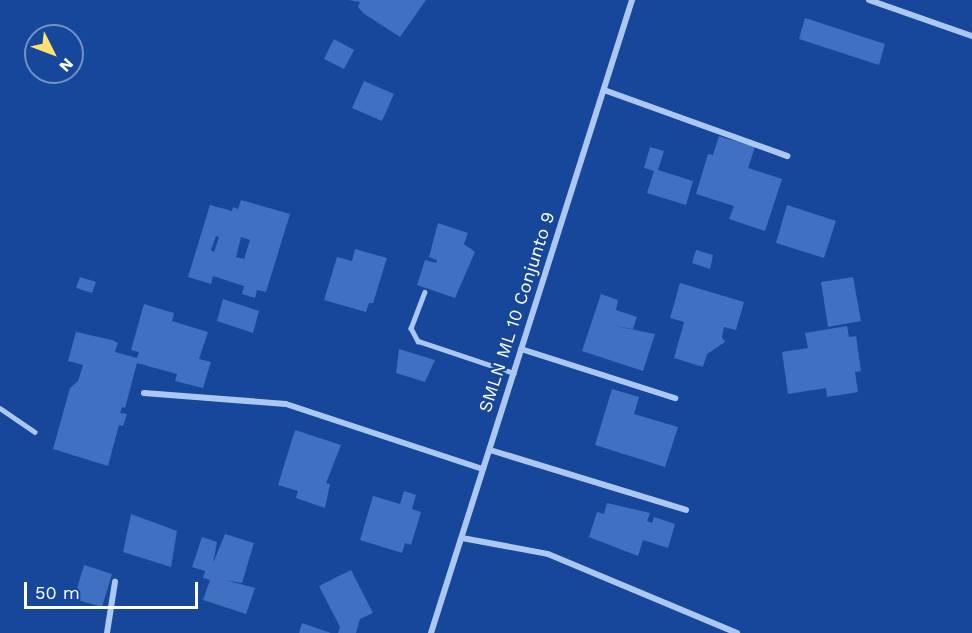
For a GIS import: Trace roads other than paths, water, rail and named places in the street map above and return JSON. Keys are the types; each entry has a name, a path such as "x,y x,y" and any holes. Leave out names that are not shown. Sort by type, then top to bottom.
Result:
{"street":[{"name":"SMLN ML 10 Conjunto 9","path":"431,633 632,0"},
{"path":"869,0 972,36"},
{"path":"604,90 787,156"},
{"path":"521,349 675,398"},
{"path":"144,393 286,404 483,469"},
{"path":"490,450 686,510"},
{"path":"462,538 548,554 737,633"},
{"path":"107,633 115,582"}],"lane":[{"path":"425,292 411,328 418,341 514,373"},
{"path":"0,408 35,432"}]}
